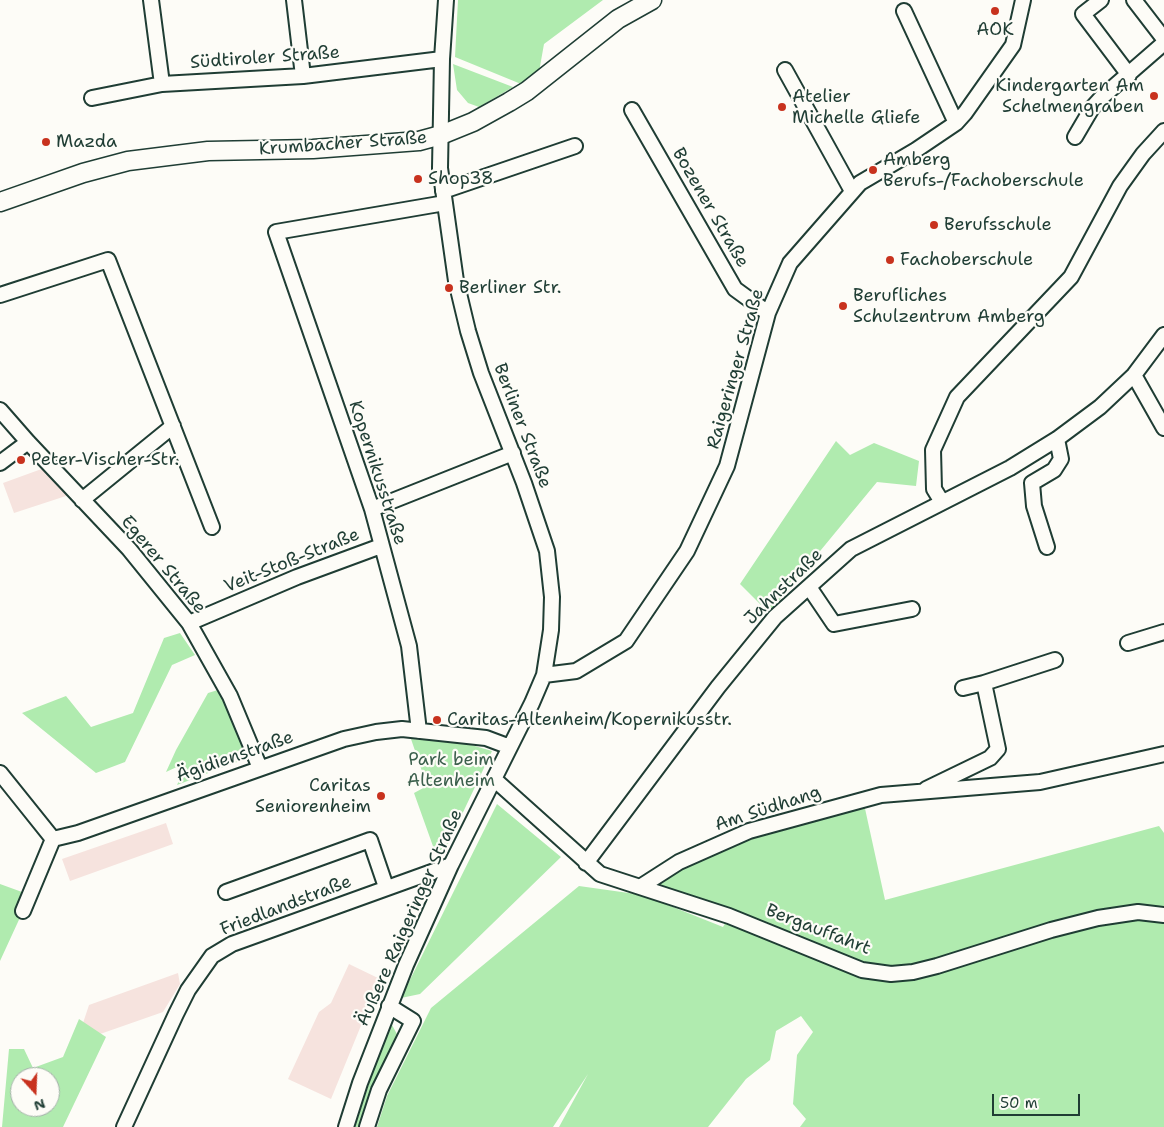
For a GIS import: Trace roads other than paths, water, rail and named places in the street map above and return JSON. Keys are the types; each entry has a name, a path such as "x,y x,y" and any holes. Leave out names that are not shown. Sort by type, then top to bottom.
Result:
{"main road":[{"name":"Krumbacher Straße","path":"0,202 83,173 128,161 208,151 313,149 418,141 441,135 472,122 509,102 618,19 652,0"}],"street":[{"path":"151,0 162,84"},
{"path":"294,0 303,76"},
{"name":"Berliner Straße","path":"446,0 442,59 440,168 456,282 481,373 513,454 547,551 551,576 551,630 544,675"},
{"name":"Raigeringer Straße","path":"544,675 576,671 626,641 688,551 728,466 768,313 790,264 860,183 956,123 965,114 1013,46 1023,0"},
{"path":"1101,0 1083,14 1129,75"},
{"path":"1134,0 1164,39"},
{"path":"904,11 956,123"},
{"path":"1075,137 1092,108 1164,43"},
{"name":"Südtiroler Straße","path":"92,98 162,84 303,76 442,59"},
{"path":"785,70 852,191"},
{"name":"Bozener Straße","path":"632,110 735,289 768,313"},
{"path":"942,502 934,488 933,450 957,397 1071,277 1120,186 1164,131"},
{"path":"444,197 575,146"},
{"name":"Kopernikusstraße","path":"418,731 409,646 372,509 276,232 444,197"},
{"path":"0,295 108,260 212,527"},
{"name":"Jahnstraße","path":"586,863 775,617 851,549 1010,468 1057,440 1100,407 1134,375 1164,335"},
{"path":"1134,375 1164,428"},
{"name":"Egerer Straße","path":"0,410 129,549 189,623 230,696 260,768"},
{"path":"82,500 173,426"},
{"path":"1047,548 1034,506 1032,483 1054,470 1062,459 1057,440"},
{"path":"0,462 28,442"},
{"path":"372,509 513,454"},
{"name":"Veit-Stoß-Straße","path":"189,623 297,577 382,546"},
{"path":"809,587 834,624 912,609"},
{"path":"1128,643 1164,632"},
{"path":"963,688 1055,660"},
{"name":"Äußere Raigeringer Straße","path":"346,1127 360,1083 389,1006 451,865 532,703 544,675"},
{"name":"Am Südhang","path":"916,793 990,758 998,749 984,683"},
{"name":"Ägidienstraße","path":"53,839 78,833 344,739 376,732 402,729 486,738 510,747"},
{"name":"Am Südhang","path":"640,887 679,862 749,831 881,795 1040,782 1164,754"},
{"path":"0,773 53,839 23,911"},
{"name":"Bergauffahrt","path":"494,779 600,874 755,926 862,970 891,974 913,972 1051,930 1098,918 1138,912 1164,915"},
{"name":"Friedlandstraße","path":"226,892 370,840 386,887"},
{"name":"Friedlandstraße","path":"124,1127 188,990 212,956 232,944 451,865"},
{"path":"367,1127 379,1090 413,1021 389,1006"}],"place":[{"name":"AOK","path":"995,11"},
{"name":"Kindergarten Am Schelmengraben","path":"1154,96"},
{"name":"Atelier Michelle Gliefe","path":"782,107"},
{"name":"Mazda","path":"46,142"},
{"name":"Amberg Berufs-/Fachoberschule","path":"873,170"},
{"name":"Shop38","path":"418,179"},
{"name":"Berufsschule","path":"934,225"},
{"name":"Fachoberschule","path":"890,260"},
{"name":"Berliner Str.","path":"449,288"},
{"name":"Berufliches Schulzentrum Amberg","path":"843,306"},
{"name":"Peter-Vischer-Str.","path":"21,460"},
{"name":"Caritas-Altenheim/Kopernikusstr.","path":"437,720"},
{"name":"Caritas Seniorenheim","path":"381,796"}],"park label":[{"name":"Park beim Altenheim","path":"451,770"}]}
